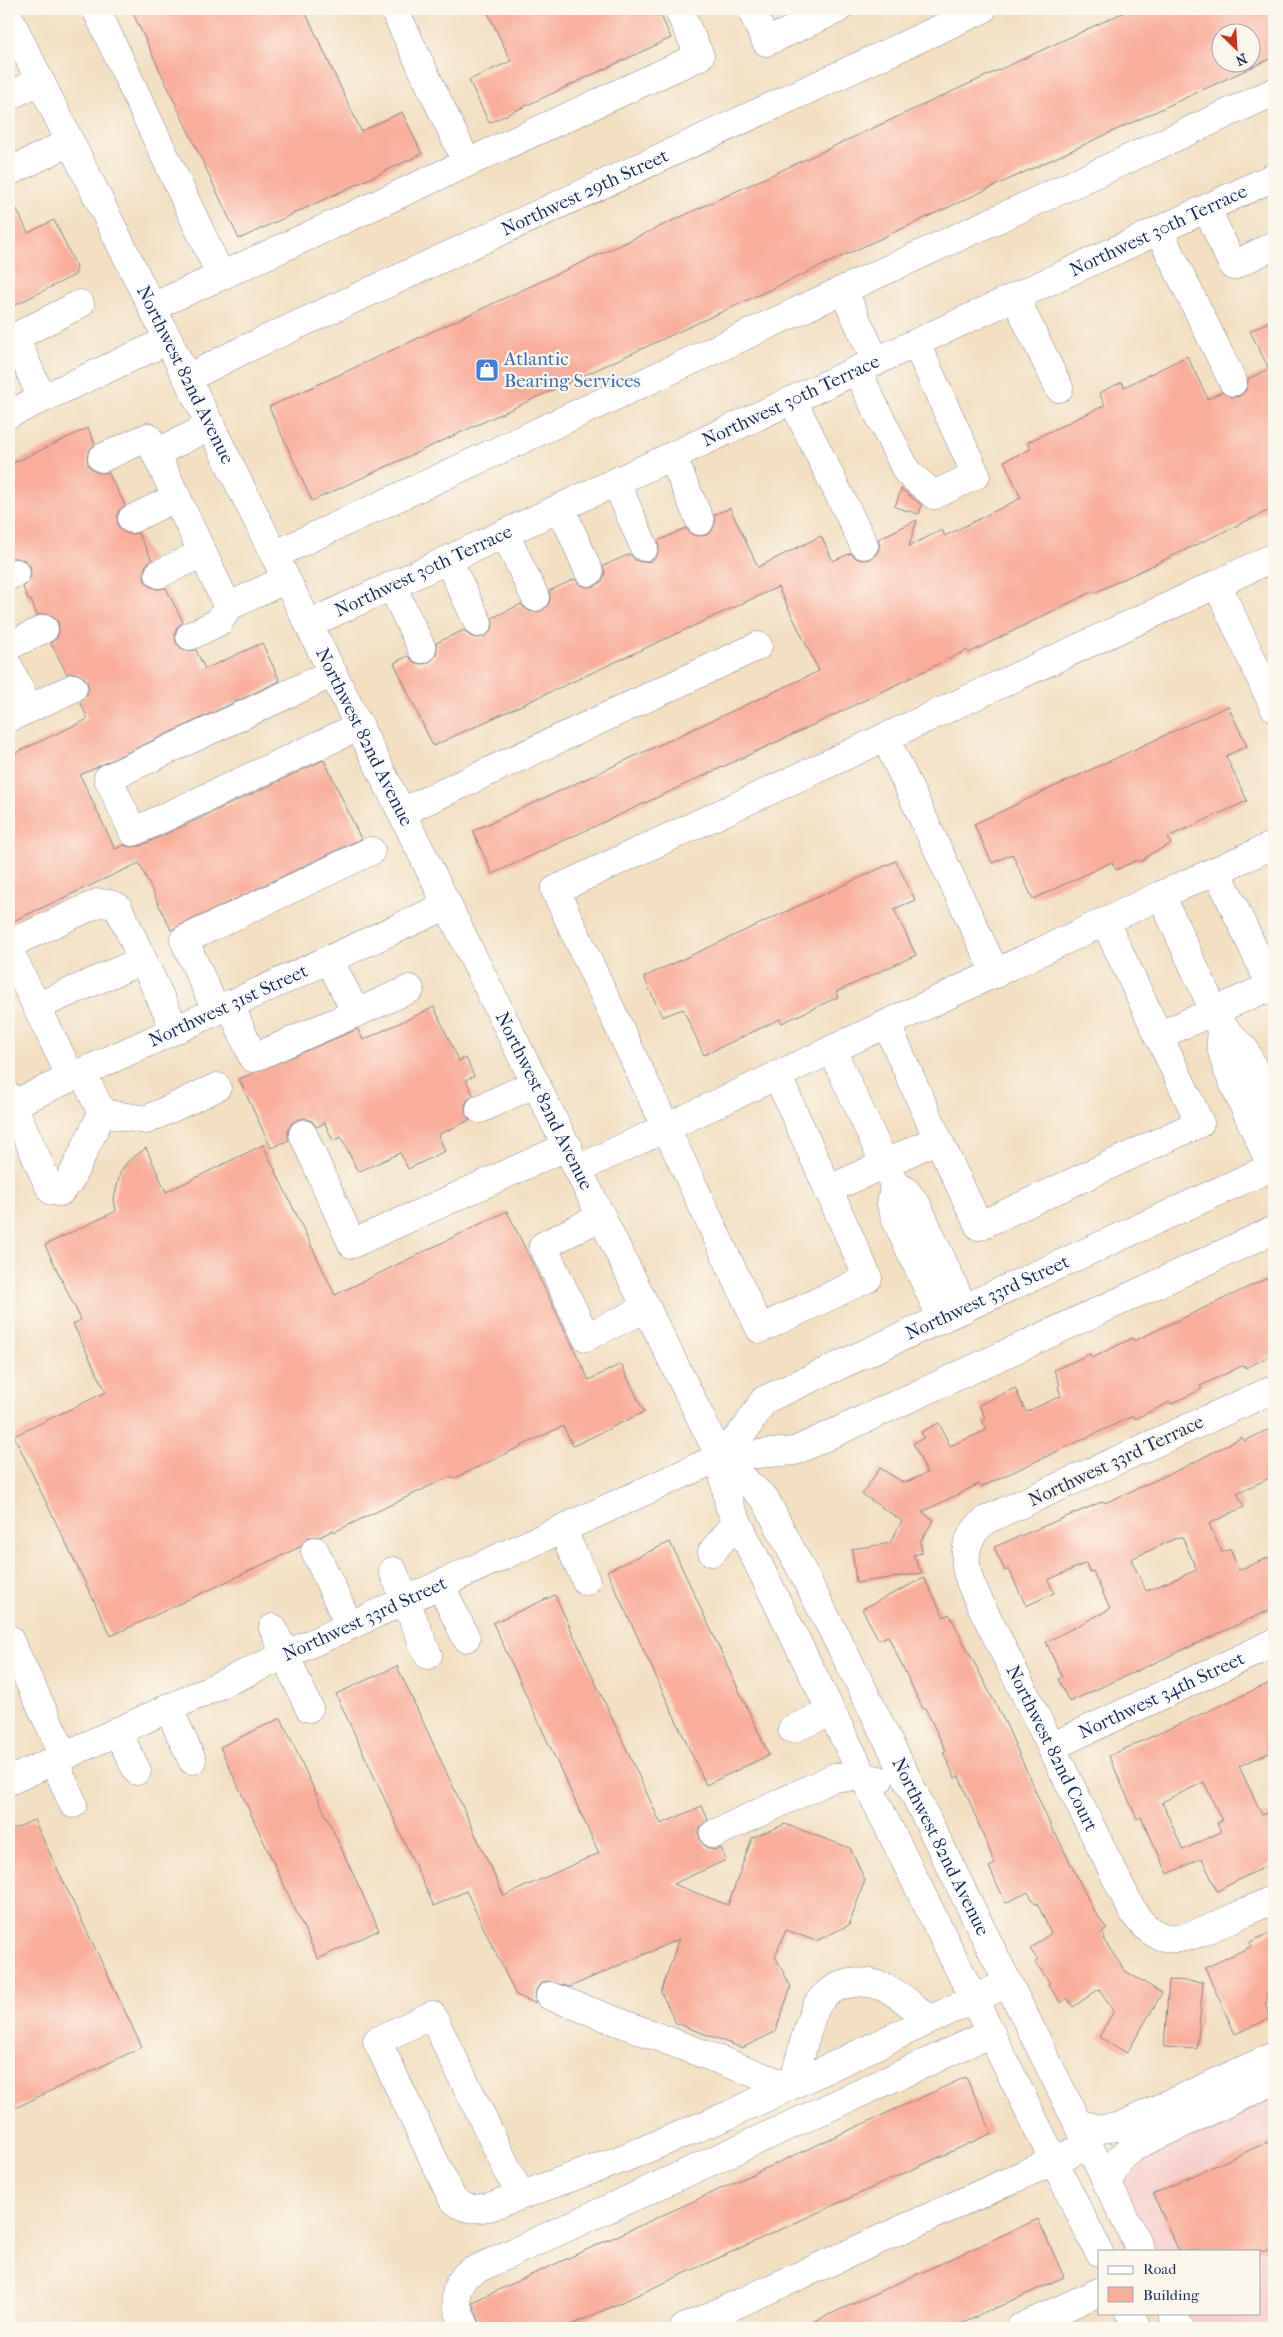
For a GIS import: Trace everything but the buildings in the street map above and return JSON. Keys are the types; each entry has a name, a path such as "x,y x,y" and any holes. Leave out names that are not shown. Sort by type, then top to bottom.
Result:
{"street":[{"path":"96,9 221,276"},
{"path":"394,9 467,163"},
{"path":"152,307 700,56 678,9"},
{"path":"751,9 766,42 838,9"},
{"name":"Northwest 29th Street","path":"188,378 241,351 983,9"},
{"name":"Northwest 82nd Avenue","path":"9,18 720,1457 729,1505 737,1522 1098,2250"},
{"path":"9,96 40,81"},
{"path":"274,555 1274,92"},
{"path":"9,172 70,142"},
{"name":"Northwest 30th Terrace","path":"309,624 1274,178"},
{"path":"1207,209 1233,266 1274,245"},
{"path":"1159,231 1233,382"},
{"path":"843,290 866,366 907,472 934,494 976,475 916,343"},
{"path":"1015,297 1059,388"},
{"path":"42,399 15,337 80,304"},
{"path":"9,414 169,340"},
{"path":"793,401 864,545"},
{"path":"156,453 211,426"},
{"path":"102,458 148,437 228,607"},
{"path":"672,456 700,521"},
{"path":"616,482 644,547"},
{"path":"132,518 177,497"},
{"path":"561,508 589,572"},
{"path":"505,534 535,597"},
{"path":"159,574 202,553"},
{"path":"777,1076 868,1278 760,1328 555,890 1274,557"},
{"path":"448,560 478,623"},
{"path":"190,636 219,622 228,607 286,579"},
{"path":"1217,584 1274,707"},
{"path":"392,586 422,649"},
{"path":"9,646 44,629"},
{"path":"402,812 758,646"},
{"path":"9,667 19,714 73,688"},
{"path":"333,673 108,778 133,832 360,726"},
{"path":"885,737 996,974"},
{"path":"303,1134 352,1244 573,1157 667,1127 1274,845"},
{"path":"371,851 184,940 252,1058 410,989"},
{"path":"1158,1036 1217,1018 1273,989 1216,871"},
{"path":"1161,896 1217,1018 1244,1050 1274,1114"},
{"path":"175,1029 118,907 98,903 14,942 11,948 12,956 38,1006 102,1113 146,1120 217,1087"},
{"name":"Northwest 31st Street","path":"10,1102 77,1074 448,906"},
{"path":"887,1025 979,1226 1137,1153 1200,1123 1105,922"},
{"path":"329,959 356,1013"},
{"path":"38,1006 143,960"},
{"path":"1217,1018 1221,1048 1227,1069 1273,1168"},
{"path":"832,1050 889,1174 917,1205 953,1314"},
{"path":"480,1109 536,1083"},
{"path":"10,1102 48,1184 55,1193 65,1189 102,1113"},
{"path":"828,1190 889,1174 938,1139"},
{"name":"Northwest 33rd Street","path":"720,1457 747,1427 764,1400 1273,1168"},
{"path":"602,1216 543,1246 586,1337 647,1308"},
{"name":"Northwest 33rd Street","path":"9,1781 284,1654 720,1457 795,1451 1274,1230"},
{"name":"Northwest 33rd Terrace","path":"967,1545 974,1531 988,1519 1274,1389"},
{"name":"Northwest 82nd Avenue","path":"720,1457 765,1499 926,1817 1140,2250"},
{"path":"712,1552 737,1522"},
{"path":"562,1529 586,1581"},
{"name":"Northwest 82nd Court","path":"967,1545 965,1562 968,1579 1132,1910 1142,1925 1163,1937 1179,1939 1194,1935 1274,1899"},
{"path":"315,1551 349,1625"},
{"path":"393,1571 428,1654"},
{"path":"440,1584 466,1638"},
{"path":"272,1628 309,1708"},
{"path":"9,1639 59,1758 73,1804"},
{"name":"Northwest 34th Street","path":"1051,1747 1274,1643"},
{"path":"168,1707 192,1760"},
{"path":"792,1729 832,1712"},
{"path":"117,1731 136,1770"},
{"path":"714,1834 835,1777 863,1777 890,1785 899,1799 926,1817"},
{"path":"791,2085 815,2009 825,1996 838,1987 860,1982 878,1984 905,2000 929,2020"},
{"path":"520,2195 432,2015 377,2041 452,2198 460,2207 473,2210 489,2207 631,2155 729,2115 1008,1983"},
{"path":"550,1996 791,2085"},
{"path":"466,2328 455,2299 458,2284 468,2273 991,2033"},
{"path":"684,2328 1054,2160 1083,2134 1118,2127 1274,2056"},
{"path":"1107,2183 1122,2157 1139,2144 1274,2081"},
{"path":"1020,2328 1098,2292"},
{"path":"1173,2314 1180,2328"}],"shaded area":[{"path":"1274,2089 1274,2328 1192,2328 1185,2314 1260,2314 1260,2250 1154,2250 1122,2179 1130,2157"}],"place":[{"name":"Atlantic Bearing Services","path":"487,370"}]}
